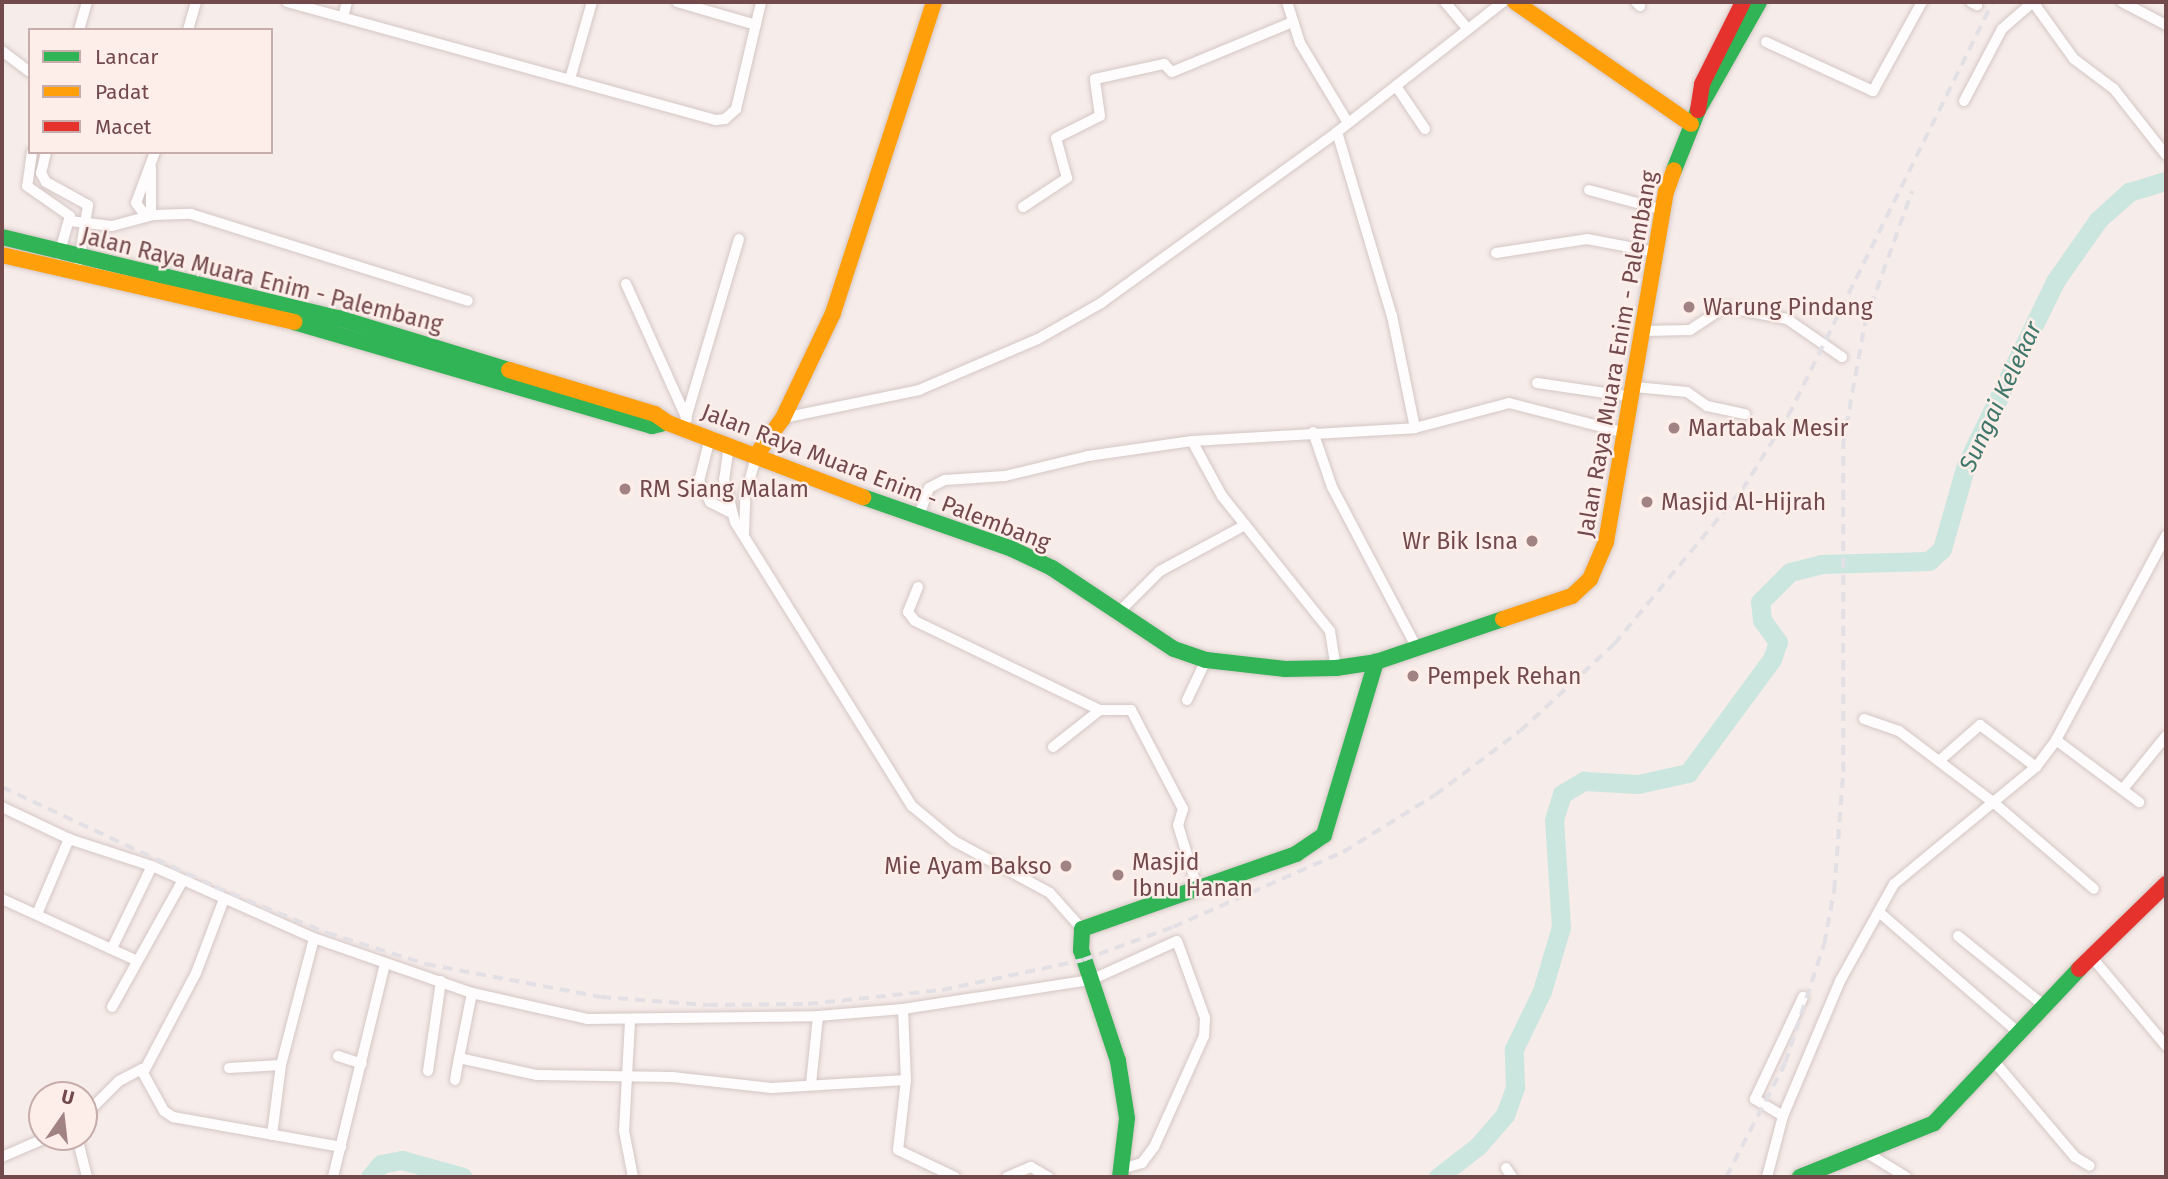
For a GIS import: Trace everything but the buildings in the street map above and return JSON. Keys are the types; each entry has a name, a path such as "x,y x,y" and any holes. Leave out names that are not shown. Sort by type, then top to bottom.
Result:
{"main road":[{"path":"757,454 783,418 833,313 934,2"},
{"path":"1515,2 1695,117"},
{"name":"Jalan Raya Muara Enim - Palembang","path":"2,255 78,264 335,332 652,426 679,424 918,518 1013,548 1052,568 1174,649 1206,660 1285,669 1336,668 1376,662 1582,588 1603,556 1634,392 1663,210 1695,117 1702,84 1743,2"},
{"name":"Jalan Raya Muara Enim - Palembang","path":"1695,117 1714,88 1759,2"},
{"name":"Jalan Raya Muara Enim - Palembang","path":"2,237 58,260"},
{"path":"1122,1173 1127,1118 1118,1061 1078,937 1082,929 1296,854 1324,835 1376,662"},
{"path":"1800,1177 1867,1153 1934,1123 2042,1004 2166,884"}],"street":[{"path":"80,28 87,2"},
{"path":"188,28 195,2"},
{"path":"287,2 725,119 736,109 761,2"},
{"path":"343,17 347,2"},
{"path":"570,79 592,2"},
{"path":"677,2 756,25"},
{"path":"1287,2 1300,43 1348,123"},
{"path":"1445,2 1468,30"},
{"path":"783,418 919,390 1038,339 1101,303 1337,132 1503,2"},
{"path":"1766,43 1873,91 1922,2"},
{"path":"1964,101 2001,29 2033,2 2074,59 2114,89 2166,155"},
{"path":"2122,2 2166,25"},
{"path":"1023,207 1068,178 1056,138 1100,116 1095,79 1164,64 1172,72 1293,22"},
{"path":"2,51 28,70"},
{"path":"13,57 28,56"},
{"path":"1396,86 1425,130"},
{"path":"1337,132 1392,316 1415,428"},
{"path":"32,154 27,186 67,212 70,220 58,260"},
{"path":"46,154 42,177 88,205 88,225 78,264"},
{"path":"152,215 151,168 154,154"},
{"path":"1589,190 1663,210"},
{"path":"70,220 88,225 128,225 152,215 191,214 468,300"},
{"path":"679,424 739,239"},
{"path":"1496,253 1587,239 1655,252"},
{"path":"626,284 679,424"},
{"path":"1644,331 1690,330 1726,307 1787,319 1842,357"},
{"path":"1537,383 1634,392 1687,392 1707,406 1745,414"},
{"path":"918,518 929,488 945,480 1005,476 1088,456 1192,441 1415,428 1509,403 1626,433"},
{"path":"1313,432 1332,487 1417,648"},
{"path":"710,438 699,481 710,502 730,512"},
{"path":"1192,441 1222,496 1330,631 1336,668"},
{"path":"729,445 724,479 730,512 863,734 912,806 954,841 1050,893 1082,929"},
{"path":"744,534 745,496 757,454"},
{"path":"1118,613 1160,571 1245,525"},
{"path":"1767,1177 1783,1116 1840,981 1905,872 1931,856 2036,767 2056,740 2166,536"},
{"path":"918,587 908,617 1100,710 1131,710 1146,733 1183,809 1178,825 1197,887"},
{"path":"1187,700 1206,660"},
{"path":"1053,747 1100,710"},
{"path":"1864,719 1899,731 1940,761 1993,802 2094,889"},
{"path":"1940,761 1978,725 2036,767"},
{"path":"2123,789 2166,736"},
{"path":"2056,740 2139,802"},
{"path":"2,807 69,839 152,866 314,938 385,964 472,993 587,1019 630,1021 818,1016 904,1009 1091,980 1177,941 1205,1018 1204,1036 1154,1147 1142,1163 1122,1173"},
{"path":"37,914 69,839"},
{"path":"112,948 152,866"},
{"path":"112,1007 135,960 183,880"},
{"path":"98,1102 119,1081 142,1069 196,973 224,899"},
{"path":"2,900 135,960"},
{"path":"1880,913 2018,1032"},
{"path":"1958,936 2042,1004"},
{"path":"272,1135 281,1065 314,938"},
{"path":"2090,956 2166,1046"},
{"path":"333,1177 385,964"},
{"path":"428,1071 441,981"},
{"path":"455,1080 472,993"},
{"path":"1783,1116 1755,1099 1803,997"},
{"path":"904,1009 906,1080 898,1150 955,1177"},
{"path":"811,1084 818,1016"},
{"path":"630,1021 630,1078 624,1131 633,1177"},
{"path":"338,1056 362,1064"},
{"path":"459,1059 537,1075 771,1087 906,1080"},
{"path":"1993,1060 2075,1157 2090,1166"},
{"path":"229,1068 281,1065"},
{"path":"142,1069 169,1115 341,1147"},
{"path":"2,1157 28,1146"},
{"path":"80,1151 87,1177"},
{"path":"1867,1153 1906,1177"},
{"path":"1007,1177 1031,1167 1048,1177"}],"waterway":[{"name":"Sungai Kelekar","path":"1438,1177 1478,1146 1505,1115 1515,1087 1514,1049 1542,991 1561,927 1554,820 1562,794 1584,781 1638,784 1688,773 1772,659 1778,642 1762,620 1760,602 1790,572 1821,564 1929,561 1942,549 1966,465 2056,280 2098,220 2129,192 2166,181"},
{"name":"Sungai Kelekar","path":"370,1177 381,1164 402,1160 463,1177"}],"railway":[{"path":"2,787 215,887 327,933 426,964 601,997 708,1005 808,1004 942,990 1083,960 1173,927 1343,852 1435,795 1520,731 1614,644 1742,490 1788,416 1993,2"},
{"path":"1726,1177 1785,1063 1824,944 1834,890 1843,772 1843,443 1865,322 1912,191"}],"traffic: fast":[{"path":"1674,170 1698,110 1759,2"},
{"path":"2,237 338,318 509,370"},
{"path":"294,322 652,426 661,424"},
{"path":"863,497 1012,549 1052,568 1174,649 1206,660 1285,669 1336,668 1376,662 1503,619"},
{"path":"1120,1177 1127,1118 1118,1061 1081,950 1082,929 1296,854 1324,835 1376,662"},
{"path":"1800,1177 1934,1123 2079,969"}],"traffic: slow":[{"path":"757,454 783,418 833,313 934,2"},
{"path":"1515,2 1691,124"},
{"path":"1503,619 1572,596 1590,579 1606,542 1666,192 1674,170"},
{"path":"2,255 294,322"},
{"path":"509,370 655,414 668,423 863,497"}],"traffic: jam":[{"path":"1698,110 1702,84 1743,2"},
{"path":"2079,969 2166,884"}],"place":[{"name":"Warung Pindang","path":"1689,307"},
{"name":"Martabak Mesir","path":"1674,428"},
{"name":"RM Siang Malam","path":"625,489"},
{"name":"Masjid Al-Hijrah","path":"1647,502"},
{"name":"Wr Bik Isna","path":"1532,541"},
{"name":"Pempek Rehan","path":"1413,676"},
{"name":"Mie Ayam Bakso","path":"1066,866"},
{"name":"Masjid Ibnu Hanan","path":"1118,875"}]}
